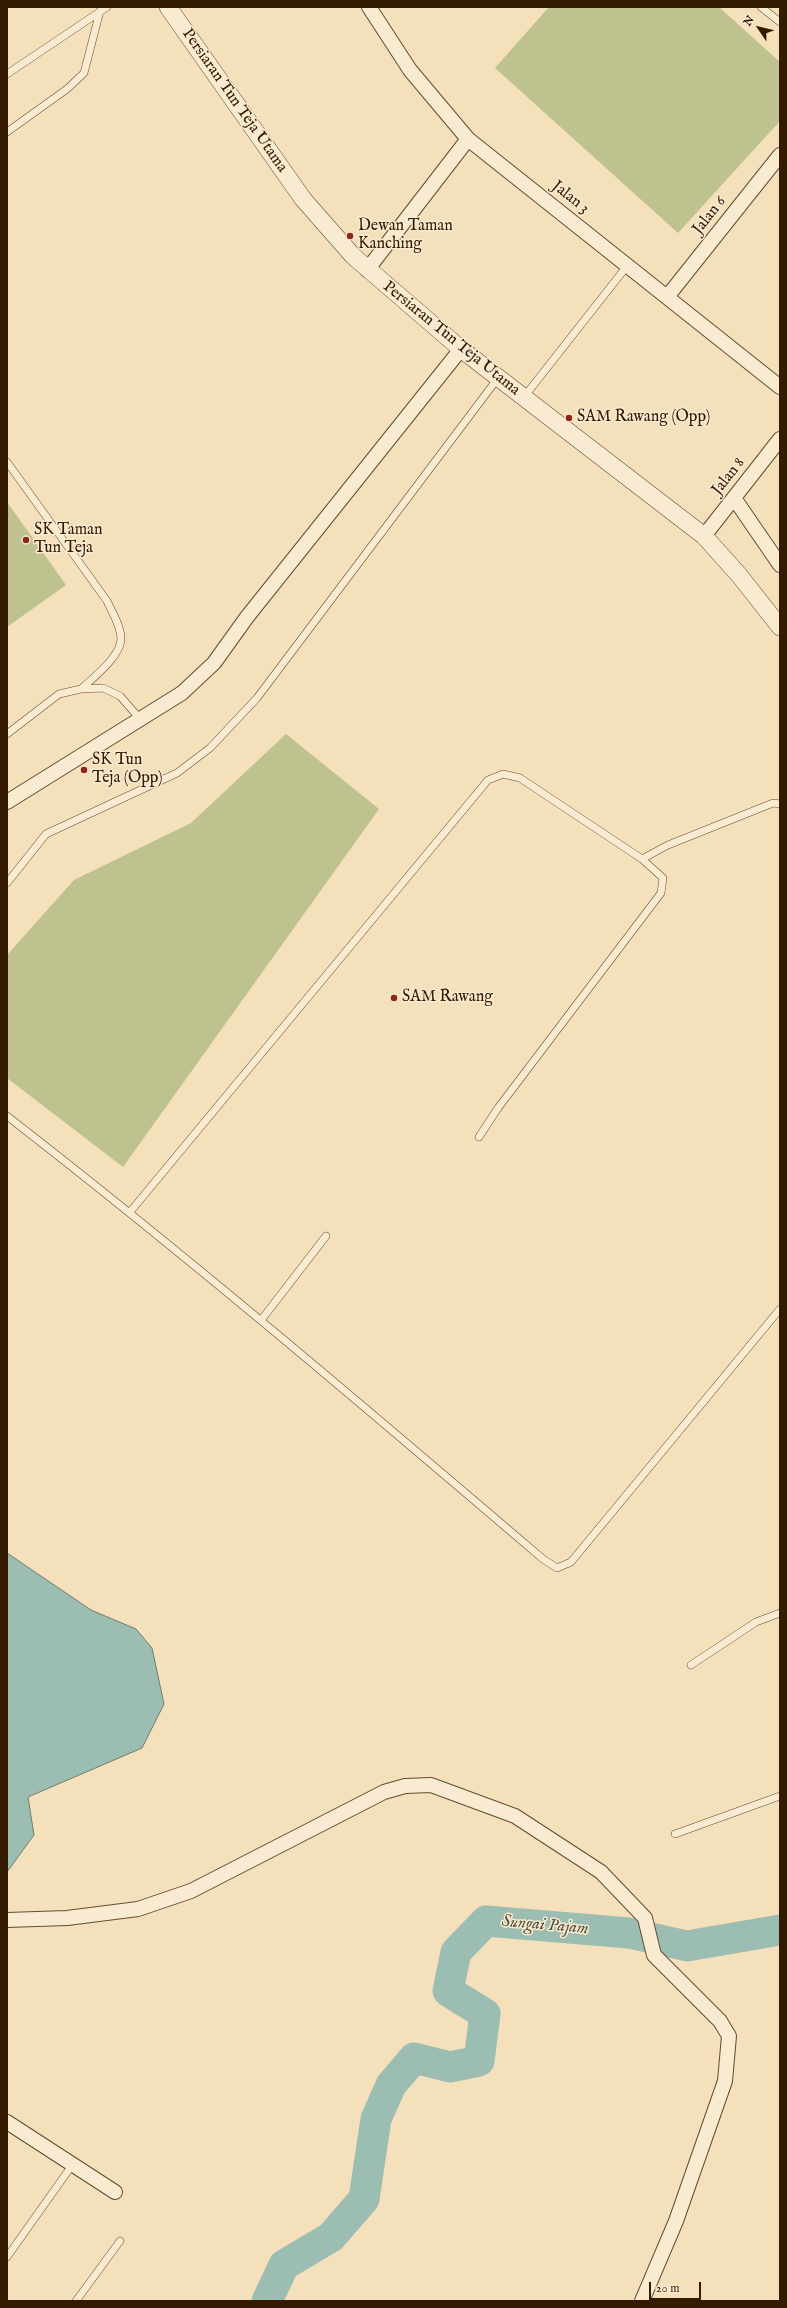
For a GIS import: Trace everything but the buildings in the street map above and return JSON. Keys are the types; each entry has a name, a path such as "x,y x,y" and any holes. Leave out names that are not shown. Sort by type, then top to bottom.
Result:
{"street":[{"name":"Persiaran Tun Teja Utama","path":"168,7 303,199 338,242 367,270 498,378 704,536 739,575 780,627"},
{"name":"Jalan 3","path":"369,7 410,70 468,139 780,387"},
{"path":"367,270 468,139"},
{"name":"Jalan 6","path":"667,297 780,155"},
{"path":"7,802 141,720 182,693 214,663 247,617 462,349"},
{"name":"Jalan 8","path":"704,536 780,439"},
{"path":"734,498 780,565"},
{"path":"7,1920 66,1918 138,1909 191,1891 384,1792 405,1786 431,1785 515,1816 601,1872 644,1918 654,1955 720,2022 729,2036 729,2051 725,2081 676,2221 642,2301"},
{"path":"7,2122 115,2192"}],"lane":[{"path":"761,7 780,22"},
{"path":"7,74 103,9"},
{"path":"7,132 67,89 84,73 103,9"},
{"path":"524,397 627,266"},
{"path":"7,882 46,834 177,773 210,748 257,698 498,378"},
{"path":"7,462 107,601 116,622 121,639 111,660 81,689"},
{"path":"7,734 59,694 81,689 103,688 120,696 141,720"},
{"path":"130,1212 488,780 503,774 520,778 642,859 663,878 661,894 503,1102 480,1137"},
{"path":"642,859 668,845 773,803 780,804"},
{"path":"7,1116 130,1212 262,1320 543,1559 557,1568 570,1562 780,1309"},
{"path":"262,1320 326,1236"},
{"path":"691,1665 756,1622 780,1613"},
{"path":"675,1834 780,1796"},
{"path":"7,2255 73,2164"},
{"path":"76,2301 120,2241"}],"green space":[{"path":"549,7 719,7 780,62 780,121 678,233 495,68"},
{"path":"7,502 66,585 7,627"},
{"path":"286,734 379,809 123,1167 7,1078 7,955 74,880 191,823"}],"water":[{"path":"7,1553 91,1610 136,1629 152,1648 164,1704 142,1748 28,1797 34,1835 7,1872"}],"waterway":[{"name":"Sungai Pajam","path":"267,2301 284,2265 331,2237 364,2199 376,2119 391,2085 414,2058 450,2067 479,2061 485,2014 448,1991 456,1952 486,1921 629,1933 687,1946 780,1930"}],"place":[{"name":"Dewan Taman Kanching","path":"350,236"},
{"name":"SAM Rawang (Opp)","path":"569,418"},
{"name":"SK Taman Tun Teja","path":"26,540"},
{"name":"SK Tun Teja (Opp)","path":"84,770"},
{"name":"SAM Rawang","path":"394,998"}]}
